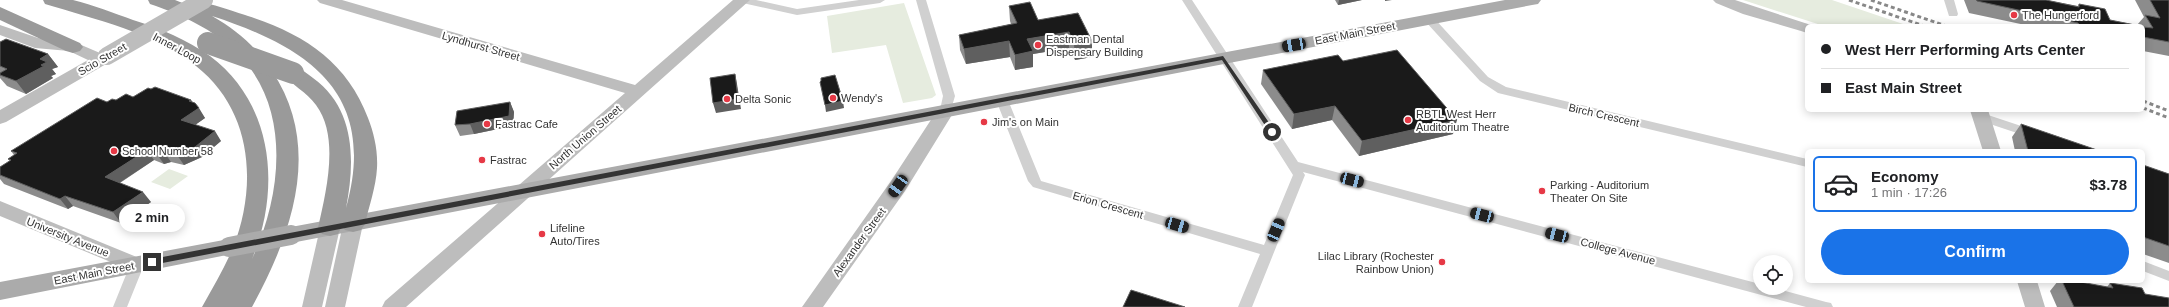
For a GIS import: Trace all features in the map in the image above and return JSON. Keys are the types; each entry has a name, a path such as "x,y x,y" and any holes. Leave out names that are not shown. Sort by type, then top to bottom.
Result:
{"highway":[{"path":"52,0 130,19 208,43 292,73 308,83 322,97 333,115 340,137 340,174 330,228"},
{"name":"Inner Loop","path":"52,0 131,26 182,48 203,62 221,77 241,104 251,127 256,150 258,177 256,204 240,260 226,289 215,307"},
{"path":"157,0 196,16 238,43 261,68 273,88 281,110 286,134 288,160 283,206 264,260 239,307"},
{"path":"179,0 250,22 280,34 309,51 336,75 355,108 365,150 365,174 353,224"},
{"path":"0,13 73,47"}],"main road":[{"name":"East Main Street","path":"0,291 946,110 1532,0"}],"street":[{"name":"Scio Street","path":"0,118 204,0"},
{"name":"Lyndhurst Street","path":"325,0 637,91"},
{"path":"742,0 797,12 880,0"},
{"name":"North Union Street","path":"392,307 742,0"},
{"name":"Alexander Street","path":"812,307 898,186 946,110 949,96 921,0"},
{"path":"1187,0 1299,175 1245,307"},
{"path":"1721,0 1749,11 1805,27"},
{"path":"1949,0 1953,14"},
{"name":"Birch Crescent","path":"1428,19 1489,84 1513,94 1805,163"},
{"path":"0,30 35,43 73,47 103,58"},
{"name":"Erion Crescent","path":"1002,100 1034,181 1038,184 1267,251"},
{"path":"1980,113 2044,138"},
{"path":"1980,113 1991,149"},
{"name":"College Avenue","path":"1294,165 1826,307"},
{"name":"University Avenue","path":"0,208 137,265"},
{"path":"335,307 353,224"},
{"path":"312,307 330,228"},
{"path":"120,307 137,265"},
{"path":"2145,267 2169,276"},
{"path":"2028,283 2035,307"}],"shaded area":[{"path":"1743,0 1832,0 1903,24 1818,24"},
{"path":"904,3 936,95 932,98 903,103 886,45 832,53 827,16"},
{"path":"169,169 188,176 170,189 151,182"}],"building":[{"path":"1976,0 2046,0 2079,7 2079,4 2105,9 2110,20 2130,24 2079,24"},
{"path":"2150,0 2169,0 2169,42 2145,37 2145,27 2153,28 2145,15 2160,18"},
{"path":"1030,2 1038,20 1078,13 1092,41 1074,44 1069,32 1027,39 1033,51 1015,55 1009,41 964,49 959,35 1017,23 1009,6"},
{"path":"6,39 48,54 40,59 47,62 41,65 44,66 16,81 0,75 0,73 7,69 0,66 0,42"},
{"path":"1397,50 1457,120 1362,141 1335,106 1294,114 1263,70 1338,55 1343,61"},
{"path":"735,74 738,99 713,103 710,78"},
{"name":"Wendy's","path":"835,75 843,101 825,105 820,82 821,78"},
{"path":"155,87 191,100 189,101 195,103 199,108 181,120 215,131 195,147 177,155 164,152 156,153 147,150 105,177 143,192 113,212 65,196 60,199 0,175 0,167 11,160 8,159 17,153 11,151 97,98 107,102 112,99 116,100 126,94 133,97 148,88 151,89"},
{"path":"510,102 509,116 470,124 455,125 457,111"},
{"path":"2021,124 2094,149 2027,149"},
{"path":"2145,166 2169,174 2169,246 2145,238"},
{"path":"2063,283 2086,283 2113,288 2110,283 2142,288 2145,294 2169,298 2169,307 2074,307"},
{"path":"1131,290 1185,307 1123,307"}],"railway":[{"path":"1849,0 1918,24"},
{"path":"1871,0 1940,24"},
{"path":"2145,102 2169,111"},
{"path":"2145,109 2169,118"}],"place":[{"name":"The Hungerford","path":"2014,15"},
{"name":"Eastman Dental Dispensary Building","path":"1038,45"},
{"name":"Wendy's","path":"833,98"},
{"name":"Delta Sonic","path":"727,99"},
{"name":"RBTL West Herr Auditorium Theatre","path":"1408,120"},
{"name":"Jim's on Main","path":"984,122"},
{"name":"Fastrac Cafe","path":"487,124"},
{"name":"School Number 58","path":"114,151"},
{"name":"Fastrac","path":"482,160"},
{"name":"Parking - Auditorium Theater On Site","path":"1542,191"},
{"name":"Lifeline Auto/Tires","path":"542,234"},
{"name":"Lilac Library (Rochester Rainbow Union)","path":"1442,262"}],"route":[{"path":"152,262 1223,58 1272,132"}]}
